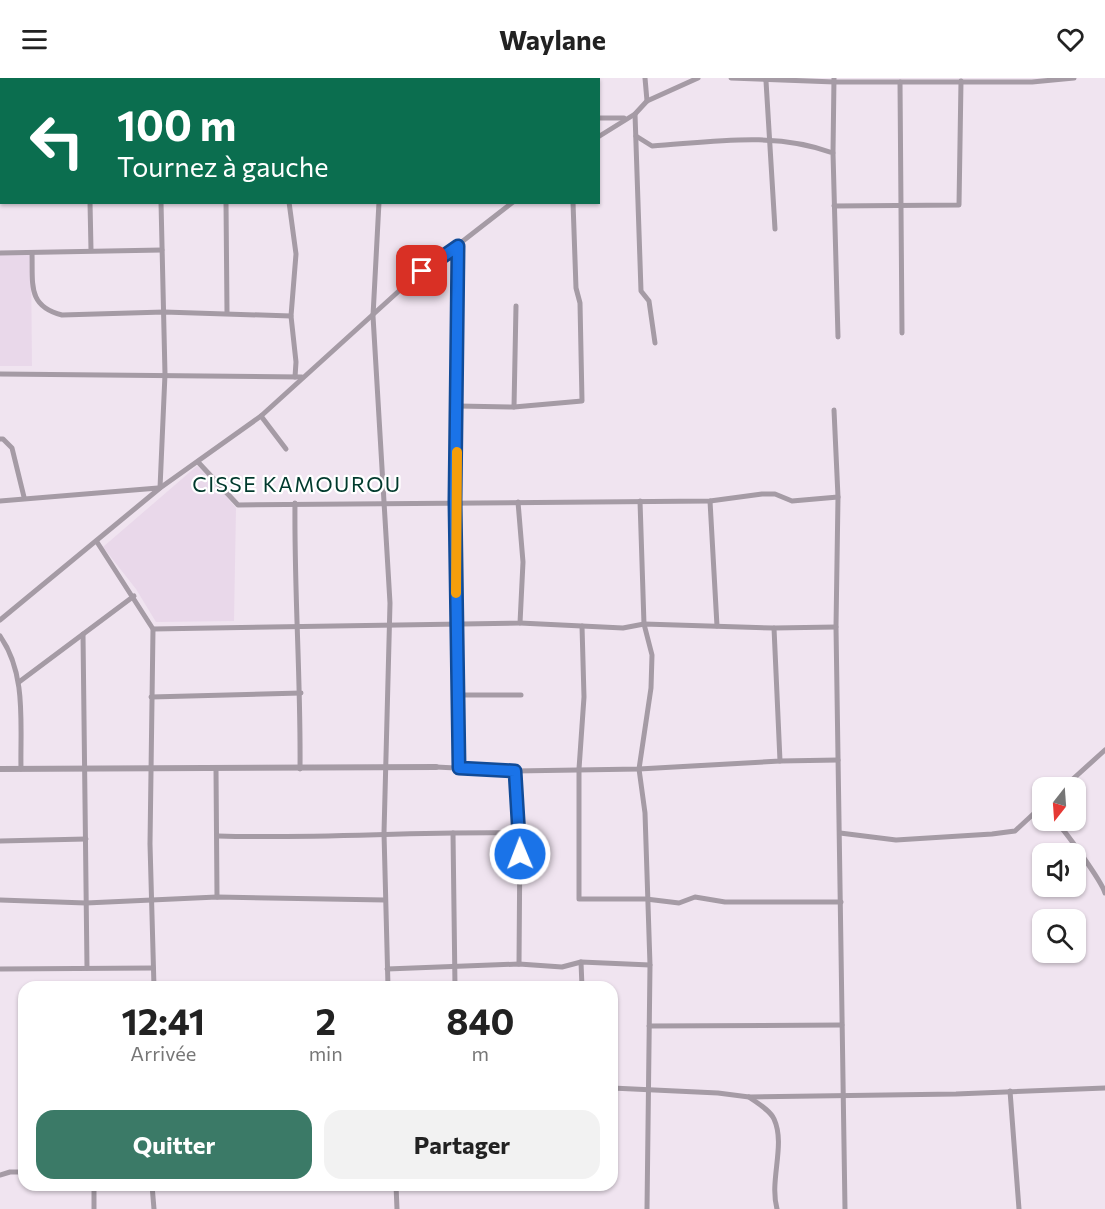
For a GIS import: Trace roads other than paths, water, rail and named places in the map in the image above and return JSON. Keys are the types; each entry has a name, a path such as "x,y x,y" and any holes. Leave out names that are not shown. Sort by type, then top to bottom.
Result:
{"street":[{"path":"645,78 646,101"},
{"path":"600,136 625,118 635,114 646,101 698,78"},
{"path":"731,78 766,81 900,82 1032,82 1074,78"},
{"path":"834,80 833,153 838,337"},
{"path":"766,81 775,229"},
{"path":"834,206 959,205 961,81"},
{"path":"900,82 899,204 902,333"},
{"path":"635,114 642,291 649,301 655,343"},
{"path":"600,118 625,118"},
{"path":"636,136 652,146 770,139 810,144 833,153"},
{"path":"90,204 91,250"},
{"path":"160,488 165,374 161,204"},
{"path":"226,204 227,313"},
{"path":"289,204 296,254 291,316 296,362 295,377"},
{"path":"379,204 373,316 386,503 389,625 384,833 388,981"},
{"path":"0,620 160,488 261,416 422,271 510,204"},
{"path":"458,406 514,407 582,401 580,303 576,288 573,204"},
{"path":"458,246 458,406 455,501 459,768"},
{"path":"0,253 162,250"},
{"path":"32,253 33,290 37,302 47,311 62,315 164,312 291,316"},
{"path":"514,407 516,306"},
{"path":"0,374 302,377"},
{"path":"834,410 838,497 836,627 845,1209"},
{"path":"261,416 286,449"},
{"path":"0,439 12,448 24,497"},
{"path":"198,462 238,504 710,501 762,494 775,494 792,501 838,497"},
{"path":"0,501 24,497 160,488"},
{"path":"640,501 644,624 652,655 651,688 639,769 645,813 646,899 650,965 647,1209"},
{"path":"710,501 717,626"},
{"path":"518,502 523,562 520,623"},
{"path":"296,504 297,624 301,693 300,769"},
{"path":"97,542 153,628 151,697 154,981"},
{"path":"19,682 134,596"},
{"path":"153,628 456,623 520,623 622,628 644,624 774,628 836,627"},
{"path":"582,626 584,697 579,769 579,899 646,899 679,903 695,897 724,903 841,902"},
{"path":"774,628 780,761"},
{"path":"84,634 87,968"},
{"path":"0,636 13,657 19,682 21,769"},
{"path":"151,697 301,693"},
{"path":"457,695 521,694"},
{"path":"1076,777 1105,750"},
{"path":"0,769 300,769 436,766 515,771 639,769 838,760"},
{"path":"216,769 218,897"},
{"path":"515,771 520,832 519,964"},
{"path":"840,833 896,840 992,834 1015,831 1032,817"},
{"path":"1064,831 1102,882 1105,893"},
{"path":"218,836 289,838 384,833 520,832"},
{"path":"453,833 453,965 455,981"},
{"path":"0,841 86,839"},
{"path":"0,900 86,903 152,898 218,897 385,900"},
{"path":"387,969 519,964 562,967 581,962 650,965"},
{"path":"581,962 582,981"},
{"path":"0,969 153,968"},
{"path":"649,1026 842,1025"},
{"path":"618,1088 749,1097 1105,1088"},
{"path":"1010,1091 1019,1209"},
{"path":"749,1097 774,1120 778,1144 774,1192 777,1209"},
{"path":"0,1176 18,1172"},
{"path":"94,1191 94,1209"},
{"path":"152,1191 154,1209"},
{"path":"396,1191 397,1209"}],"district":[{"name":"CISSE KAMOUROU","path":"297,485"}]}
